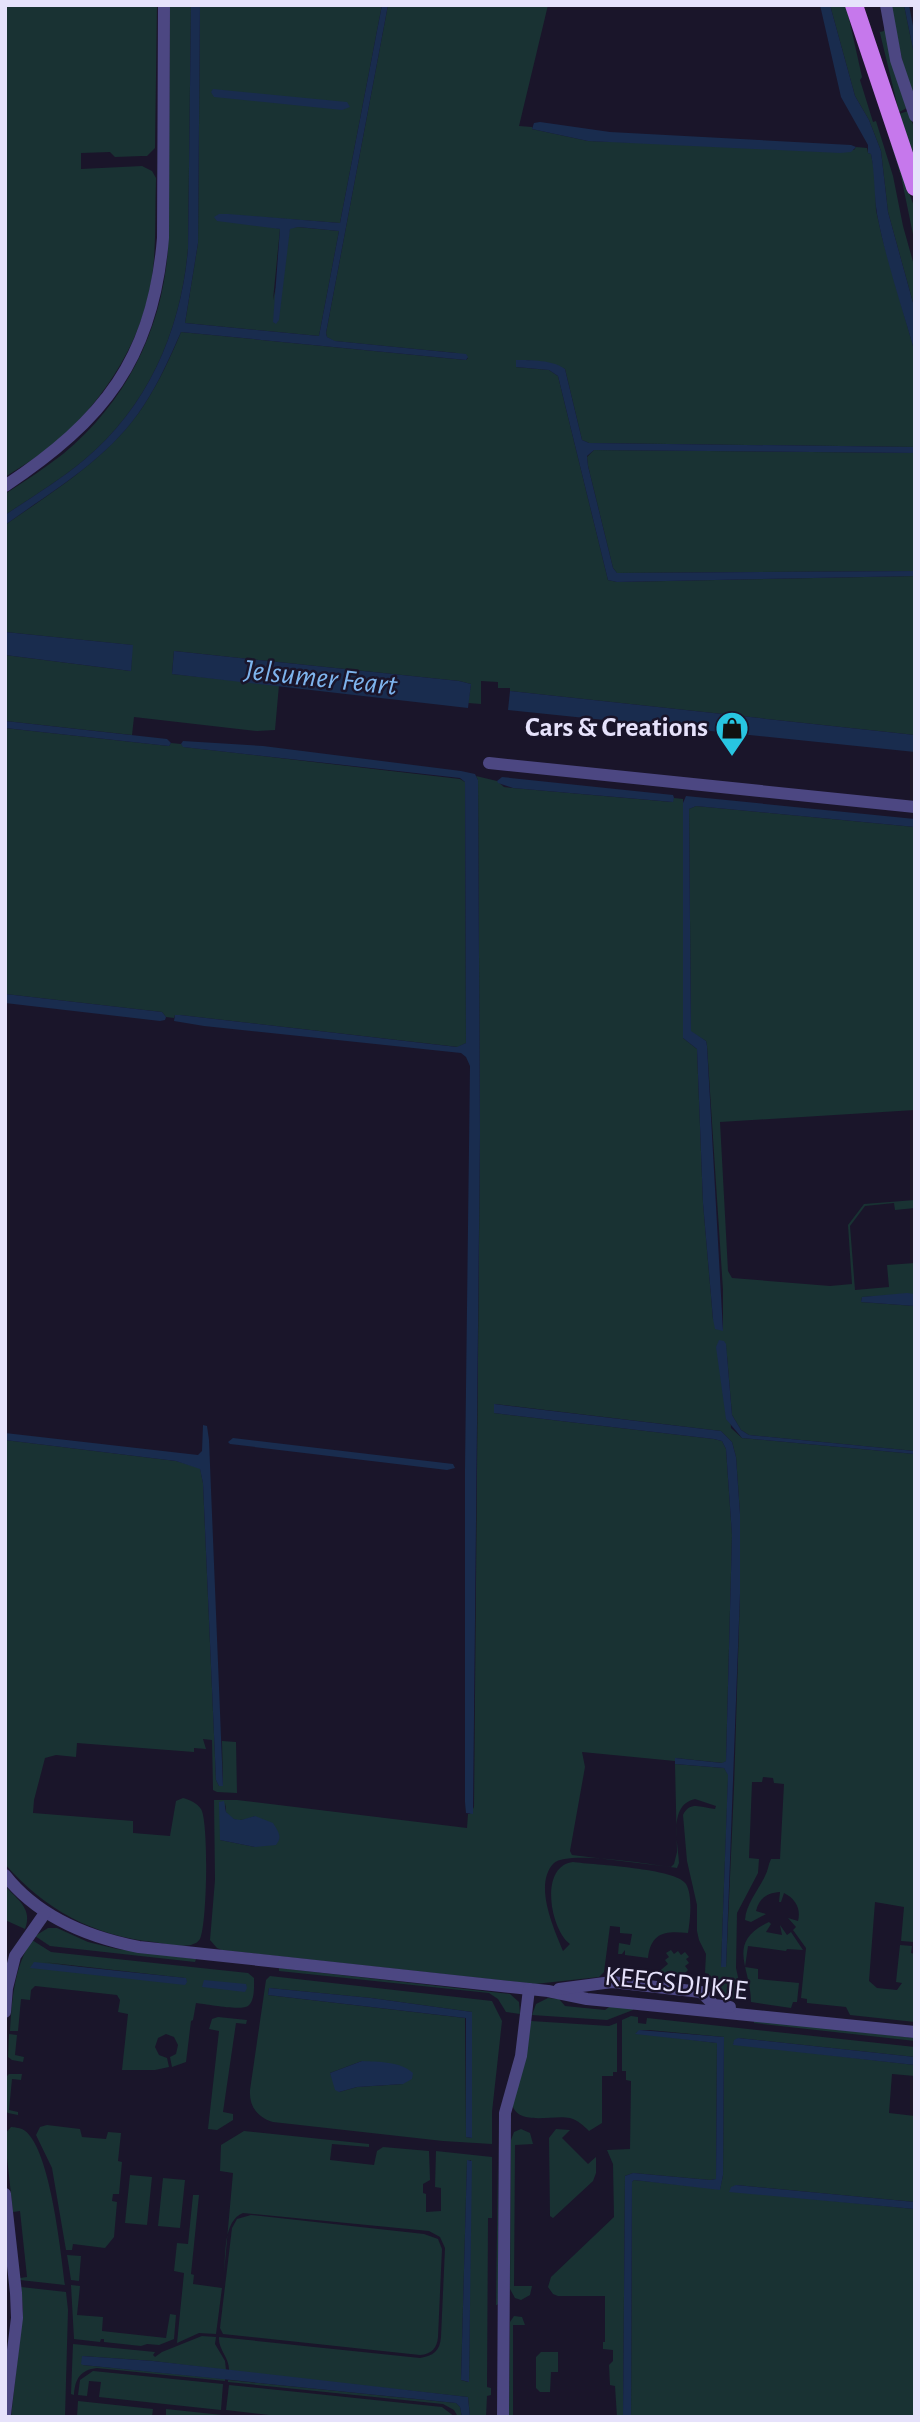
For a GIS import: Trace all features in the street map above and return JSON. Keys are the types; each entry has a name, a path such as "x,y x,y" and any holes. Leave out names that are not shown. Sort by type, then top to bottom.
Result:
{"main road":[{"path":"855,5 915,187"}],"street":[{"path":"5,486 68,440 101,406 131,360 149,316 163,238 164,5"},
{"path":"886,5 896,60 915,116"},
{"path":"489,763 915,807"},
{"name":"KEEGSDIJKJE","path":"5,1874 17,1889 44,1913 88,1934 139,1947 548,1991 628,2004 915,2032"},
{"path":"5,2012 10,1953 44,1913"},
{"name":"KEEGSDIJKJE","path":"548,1991 612,1982 662,1987 701,1992 714,2005 768,2011 800,2019"},
{"path":"503,2417 505,2113 521,2056 528,1989"},
{"path":"5,2194 17,2318 5,2414"}],"green space":[{"path":"5,5 157,5 155,148 147,156 115,157 110,152 81,153 81,169 142,166 152,171 156,178 154,259 144,313 121,363 89,409 50,447 5,477"},
{"path":"170,5 191,5 188,249 178,309 169,337 143,391 107,439 84,460 5,515 5,494 63,454 85,434 122,388 149,336 158,308 168,249"},
{"path":"200,5 382,5 340,223 219,214 280,229 273,300 290,228 339,231 319,336 185,323 198,243"},
{"path":"388,5 548,5 519,126 588,141 854,150 856,147 867,148 871,154 875,175 876,210 882,237 915,353 915,447 589,443 582,440 565,369 523,360 516,360 516,367 549,370 558,376 608,580 617,582 915,576 915,735 510,691 510,688 498,688 498,682 481,681 481,704 468,703 471,684 459,681 174,651 172,674 279,685 275,730 257,731 134,717 132,735 5,721 5,655 131,671 132,645 5,632 5,525 62,485 115,441 149,396 181,332 466,360 468,358 456,353 334,341 327,337 326,333"},
{"path":"830,5 846,5 862,77 860,80 893,176 915,269 915,310 888,212 881,151 869,120 855,96"},
{"path":"890,5 904,5 915,59 915,102 905,72"},
{"path":"886,27 907,108 899,112 879,29 880,32 884,31"},
{"path":"908,111 915,130 915,163 899,114"},
{"path":"889,138 915,209 915,244 901,176"},
{"path":"594,450 915,453 915,571 617,573 613,568 588,466 587,457"},
{"path":"5,728 169,746 171,743 181,744 184,747 460,779 465,782 466,1043 458,1047 180,1015 175,1015 174,1018 166,1017 162,1012 5,994"},
{"path":"476,776 513,788 672,802 674,798 683,799 683,1038 697,1049 703,1203 713,1319 723,1330 723,1290 707,1046 706,1041 691,1032 689,809 696,806 915,827 915,1110 720,1122 728,1271 732,1278 830,1286 852,1284 848,1225 864,1204 915,1200 915,1208 895,1210 894,1203 865,1206 850,1226 855,1290 889,1287 887,1265 915,1263 915,1294 862,1297 861,1302 915,1306 915,1451 749,1435 741,1430 732,1415 726,1344 731,1428 742,1438 915,1454 915,1934 914,1942 901,1941 904,1907 875,1902 869,1981 877,1988 897,1990 902,1983 896,1982 900,1945 912,1946 911,1953 915,1954 915,2022 850,2015 846,2007 807,2003 807,1999 801,1998 806,1948 793,1930 796,1927 788,1918 798,1921 799,1912 797,1905 788,1895 784,1893 779,1902 780,1892 767,1895 761,1900 756,1911 766,1914 751,1922 745,1920 771,1859 780,1859 784,1784 774,1783 773,1778 763,1777 762,1782 752,1782 749,1858 759,1859 758,1873 737,1913 736,1968 743,2000 722,1998 709,1986 709,1974 705,1973 706,1954 697,1931 697,1905 687,1861 683,1815 693,1806 715,1809 716,1806 695,1799 687,1803 678,1817 677,1830 675,1764 724,1768 728,1774 721,1967 726,1967 740,1594 740,1514 736,1457 732,1442 721,1431 495,1404 494,1413 714,1439 722,1441 726,1449 732,1535 726,1761 723,1763 675,1758 675,1761 582,1752 585,1767 570,1851 572,1855 604,1859 562,1859 554,1863 545,1883 547,1907 563,1951 570,1944 563,1936 553,1913 552,1886 555,1874 562,1866 573,1862 651,1871 679,1879 686,1884 690,1895 688,1933 673,1932 656,1938 648,1958 625,1955 625,1950 618,1954 619,1943 630,1945 632,1934 620,1933 620,1927 610,1926 604,1972 599,1977 535,1984 222,1950 210,1940 215,1880 214,1800 237,1800 467,1828 468,1814 474,1807 480,1133","holes":["226,1803 226,1812 236,1820 255,1816 255,1847 220,1840"]},
{"path":"5,1440 176,1461 200,1468 203,1483 216,1780 219,1786 223,1785 222,1741 236,1742 237,1793 213,1790 212,1740 203,1739 206,1749 194,1748 194,1752 77,1743 76,1757 56,1755 45,1758 33,1813 133,1821 133,1833 170,1836 176,1801 183,1798 197,1805 204,1818 206,1895 200,1939 191,1945 132,1939 91,1927 37,1895 5,1864"},
{"path":"677,1838 679,1863 677,1868 671,1867 677,1852"},
{"path":"5,1886 26,1910 25,1929 5,1920"},
{"path":"769,1922 771,1924 766,1932 782,1935 780,1925 787,1935 791,1932 803,1950 786,1951 748,1946 745,1967 744,1947 748,1938"},
{"path":"48,1928 57,1928 88,1942 117,1949 196,1959 195,1962 50,1946 35,1936"},
{"path":"32,1940 51,1952 248,1973 254,1978 253,1997 250,2004 244,2007 196,2003 186,2062 172,2067 170,2057 176,2054 178,2045 174,2037 166,2034 158,2038 155,2047 159,2055 167,2058 169,2067 155,2070 122,2070 128,2014 118,2012 120,2000 117,1995 35,1986 31,1990 30,2000 21,1999 18,2031 10,2031 15,1984","holes":["43,1962 185,1978 187,1982"]},
{"path":"671,1950 674,1954 678,1951 681,1955 685,1952 689,1957 686,1959 689,1963 685,1966 688,1970 685,1973 687,1977 656,1974 668,1964 665,1960 669,1957 666,1953"},
{"path":"745,1967 758,1969 758,1979 799,1983 797,2002 793,2002 791,2008 751,2002"},
{"path":"279,1968 510,1994 519,2002 520,2014 506,2012 498,1999 489,1993 279,1971"},
{"path":"270,1976 492,2001 502,2021 492,2112 492,2144 273,2122 263,2117 253,2106 250,2090 266,1980","holes":["269,1988 472,2012 472,2138 466,2137 465,2018 268,1995","362,2061 403,2084 357,2087 339,2092 330,2073"]},
{"path":"548,1998 559,1999 565,2006 605,2010 612,2005 633,2007 633,2010 607,2020 532,2015 536,2004"},
{"path":"631,2016 638,2017 638,2023 646,2024 647,2018 915,2047 915,2057 738,2038 733,2044 915,2065 915,2076 892,2074 889,2113 915,2116 915,2202 736,2185 730,2191 915,2209 915,2417 631,2417 632,2182 634,2180 720,2189 723,2175 724,2037 640,2030 636,2033 717,2043 716,2179 633,2173 625,2176 623,2417 617,2417 615,2386 610,2385 609,2365 613,2361 613,2350 603,2349 605,2296 558,2296 548,2287 551,2277 614,2217 613,2164 607,2150 630,2149 631,2081 626,2080 626,2071 622,2071 622,2020"},
{"path":"218,2017 247,2020 246,2024 236,2023 223,2112 233,2114 233,2120 217,2130 208,2129 219,2031 209,2029 212,2019"},
{"path":"754,2020 915,2038 915,2041 754,2023"},
{"path":"531,2021 609,2026 617,2023 617,2072 613,2072 613,2076 602,2076 602,2123 589,2131 570,2118 521,2115 512,2104"},
{"path":"9,2034 17,2035 15,2055 24,2057 23,2062 8,2057"},
{"path":"9,2074 22,2074 21,2080 12,2079 9,2110 18,2112 18,2115 5,2110 6,2077"},
{"path":"47,2125 80,2129 82,2137 106,2139 108,2132 121,2133 119,2194 113,2194 112,2201 117,2202 114,2237 105,2248 73,2244 72,2250 66,2250 52,2168 36,2135 40,2127"},
{"path":"11,2127 22,2129 32,2138 40,2155 57,2226 65,2285 20,2280 27,2277 20,2211 13,2212 5,2140 5,2134"},
{"path":"521,2129 530,2133 533,2144 515,2145 514,2286 532,2286 530,2295 521,2300 515,2298 510,2289 511,2140 514,2132"},
{"path":"556,2129 570,2130 562,2138 588,2164 596,2157 596,2173 593,2181 553,2218 550,2216 549,2138"},
{"path":"244,2131 369,2144 369,2147 332,2144 330,2160 374,2165 377,2151 383,2147 429,2151 430,2180 423,2184 426,2212 441,2211 441,2188 435,2187 436,2151 492,2157 492,2218 488,2218 487,2387 491,2388 491,2395 487,2396 486,2417 470,2417 468,2397 229,2371 228,2362 220,2346 219,2337 420,2358 429,2356 439,2346 441,2337 445,2248 440,2237 429,2231 243,2213 232,2223 227,2237 233,2173 220,2171 221,2145","holes":["471,2160 469,2381 461,2380 467,2161"]},
{"path":"498,2160 498,2304 496,2305"},
{"path":"130,2175 152,2177 147,2225 125,2223"},
{"path":"163,2178 185,2180 180,2228 158,2226"},
{"path":"193,2195 199,2195 191,2274 194,2275 193,2284 222,2288 216,2334 199,2333 177,2343 184,2273 174,2271 177,2243 188,2244"},
{"path":"251,2215 424,2234 438,2239 442,2249 438,2337 435,2347 431,2352 420,2355 223,2334 220,2328 232,2228 237,2219"},
{"path":"67,2255 81,2256 79,2281 71,2280"},
{"path":"71,2285 80,2286 77,2315 103,2317 102,2331 166,2338 170,2314 176,2315 174,2339 159,2345 141,2346 104,2342 104,2339 100,2342 74,2339"},
{"path":"21,2287 66,2292 68,2310 65,2417 11,2417 23,2310"},
{"path":"514,2316 522,2317 525,2325 513,2325 513,2417 509,2417 510,2322"},
{"path":"202,2336 216,2337 215,2344 225,2361 226,2370 82,2356 83,2365 225,2381 97,2368 83,2373 77,2380 74,2395 71,2394 73,2344 155,2352 155,2357"},
{"path":"541,2352 558,2352 558,2372 551,2372 550,2392 540,2392 536,2388 536,2357"},
{"path":"93,2371 223,2384 221,2410 99,2397 101,2382 89,2381 87,2396 78,2395 80,2380"},
{"path":"228,2380 456,2403 460,2407 462,2417 458,2417 454,2410 443,2404"},
{"path":"229,2385 442,2407 455,2417 287,2417 226,2410"},
{"path":"78,2401 153,2409 152,2417 77,2417"},
{"path":"166,2409 241,2417 166,2417"}],"water":[{"path":"191,5 200,5 198,243 185,323 319,336 339,231 298,227 290,229 279,320 276,324 273,322 280,229 217,221 214,217 228,214 340,223 382,5 388,5 326,333 327,337 335,341 466,354 468,357 466,360 181,332 149,396 115,441 62,485 5,525 5,515 84,460 107,439 143,391 169,337 178,309 188,249"},
{"path":"820,5 830,5 855,96 869,120 881,151 888,212 915,310 915,353 881,232 871,154 868,153 868,145 841,97"},
{"path":"904,5 909,5 915,36 915,59"},
{"path":"213,89 347,102 350,107 342,110 214,97 211,92"},
{"path":"534,123 610,132 856,147 851,152 840,153 588,141 532,129"},
{"path":"516,360 548,362 565,369 582,440 589,443 915,447 915,453 594,450 587,456 588,466 613,568 617,573 915,571 915,576 617,582 608,580 558,376 549,370 516,367"},
{"path":"5,632 133,645 131,671 5,655"},
{"name":"Jelsumer Feart","path":"174,651 459,681 471,684 468,708 172,674"},
{"path":"510,691 915,735 915,752 508,710"},
{"path":"5,721 167,739 171,743 169,746 5,728"},
{"path":"183,741 263,746 461,771 475,774 478,780 480,1133 473,1814 466,1813 465,1802 465,1469 470,1066 461,1053 174,1021 175,1015 180,1015 457,1047 466,1043 465,782 460,778 183,747"},
{"path":"502,777 673,795 674,798 673,802 513,788 498,783"},
{"path":"686,796 915,819 915,827 696,806 689,809 691,1031 706,1041 707,1046 723,1331 715,1329 713,1319 703,1203 697,1049 683,1038 683,803"},
{"path":"5,994 162,1012 166,1017 160,1021 5,1003"},
{"path":"915,1294 915,1306 861,1302 862,1297"},
{"path":"719,1340 726,1344 732,1415 741,1430 749,1435 915,1451 915,1454 742,1438 726,1419 716,1347"},
{"path":"494,1404 721,1431 732,1442 736,1457 740,1514 740,1594 726,1967 721,1967 728,1775 724,1768 675,1764 675,1758 722,1763 726,1761 732,1535 726,1449 722,1441 714,1439 494,1413"},
{"path":"203,1425 207,1426 209,1440 223,1786 219,1786 216,1780 203,1483 200,1469 176,1461 5,1440 5,1433 198,1455 202,1451"},
{"path":"233,1438 453,1464 455,1468 447,1470 230,1444 228,1442"},
{"path":"224,1801 226,1812 234,1819 255,1816 273,1823 279,1837 276,1845 255,1847 220,1840 219,1802"},
{"path":"34,1962 186,1978 187,1982 185,1985 30,1968"},
{"path":"204,1980 246,1984 247,1988 245,1992 202,1987"},
{"path":"269,1988 472,2012 472,2138 466,2137 466,2018 268,1995"},
{"path":"639,2030 724,2037 723,2175 720,2190 634,2180 632,2182 631,2417 623,2417 625,2176 633,2173 716,2179 717,2043 635,2034"},
{"path":"738,2038 915,2057 915,2065 733,2045"},
{"path":"362,2061 402,2066 413,2073 412,2079 403,2084 357,2087 339,2092 335,2090 330,2073"},
{"path":"467,2160 472,2161 469,2382 461,2380"},
{"path":"736,2185 915,2202 915,2209 729,2192 731,2187"},
{"path":"82,2356 153,2361 468,2397 470,2417 462,2417 460,2407 456,2403 83,2365"}],"place":[{"name":"Cars & Creations","path":"732,758"}]}
